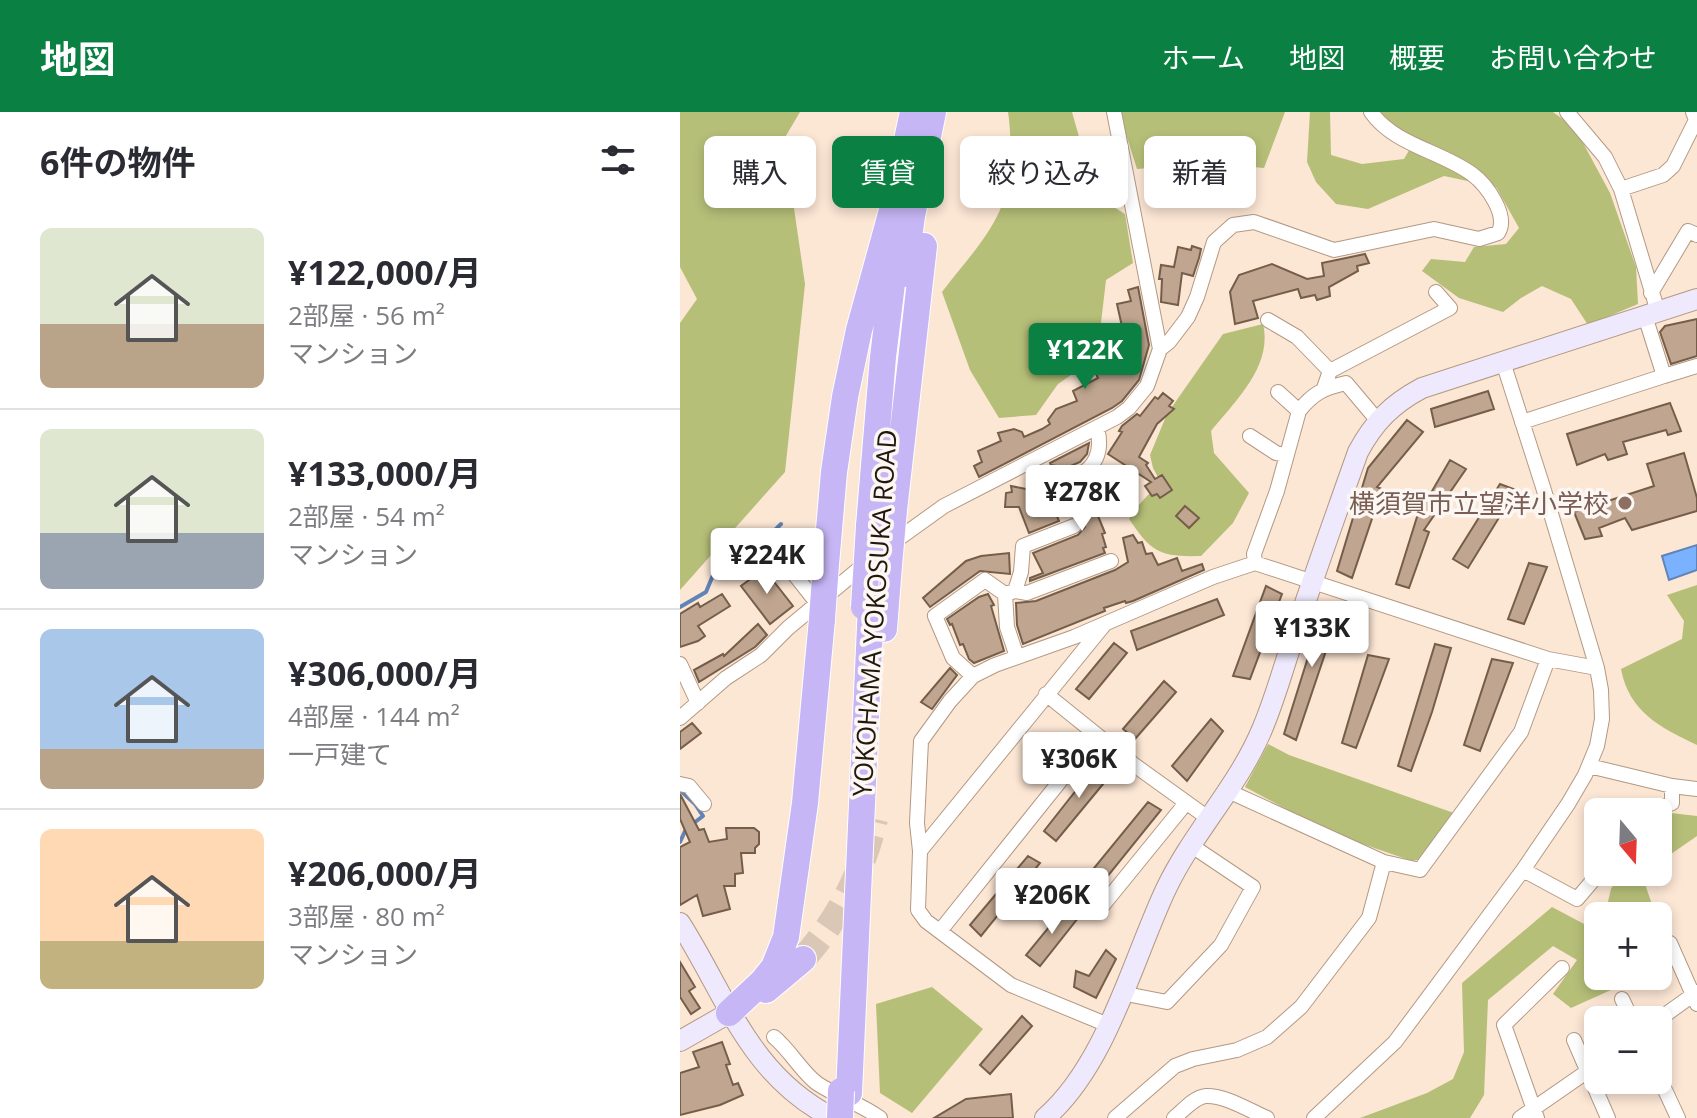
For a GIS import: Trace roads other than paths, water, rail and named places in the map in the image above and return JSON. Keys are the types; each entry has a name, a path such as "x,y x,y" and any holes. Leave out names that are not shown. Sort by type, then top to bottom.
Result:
{"highway":[{"path":"734,1021 774,967 786,937 805,803 821,555 845,397 913,112"},
{"name":"YOKOHAMA YOKOSUKA ROAD","path":"880,520 890,286 922,112"},
{"name":"YOKOHAMA YOKOSUKA ROAD","path":"825,1116 846,1101 867,606 880,520 900,304 912,216 933,112"},
{"path":"875,819 889,565 880,520 943,112"},
{"path":"734,1021 803,959"}],"street":[{"path":"680,718 726,678 819,611 916,524 944,506 1117,417 1139,398 1147,386 1160,349 1160,337 1114,112"},
{"path":"1160,349 1188,317 1217,236 1233,225 1254,222 1334,250 1434,229 1479,239 1498,233 1502,223 1497,208 1488,191 1472,174 1400,137 1379,123 1371,112"},
{"path":"1569,112 1605,157 1621,189 1651,307 1664,376"},
{"path":"1621,189 1663,175 1673,166 1696,120 1693,112"},
{"path":"1651,307 1688,231 1697,235"},
{"path":"1324,388 1330,371 1450,308 1436,292"},
{"path":"1045,1118 1083,1073 1108,1025 1167,886 1228,791 1262,729 1358,452 1378,421 1404,398 1422,388 1503,362 1651,307 1697,299"},
{"path":"1268,320 1297,337 1330,371"},
{"path":"1314,1118 1395,1042 1523,870 1568,804 1589,766 1602,719 1597,668 1503,362"},
{"path":"1522,422 1697,366"},
{"path":"1255,563 1254,554 1277,491 1299,411 1315,393 1346,383 1378,421"},
{"path":"1278,392 1299,411"},
{"path":"1027,463 1047,477 1061,479 1081,474 1090,467 1098,453 1100,438 1097,428"},
{"path":"1250,436 1276,453 1285,455"},
{"path":"1017,657 1007,627 1010,593 1021,572 1023,546 1074,526"},
{"path":"768,541 819,611"},
{"path":"788,566 821,555"},
{"path":"973,676 953,658 935,616 985,580 1003,591 1027,593 1111,561"},
{"path":"1108,1025 1011,985 940,931 918,910 920,851 917,823 921,741 973,676 1074,637 1213,577 1255,563 1548,659 1597,668"},
{"path":"920,851 1107,622"},
{"path":"1228,791 1384,862 1420,870 1521,732 1548,659"},
{"path":"680,664 698,703"},
{"path":"1046,694 1208,818"},
{"path":"940,931 1097,735"},
{"path":"1589,766 1697,789"},
{"path":"680,784 689,786 704,804"},
{"path":"1672,786 1672,798"},
{"path":"1099,910 1186,803"},
{"path":"1121,993 1167,1002 1221,945 1253,887 1192,846"},
{"path":"1115,1118 1175,1066 1237,1050 1267,1037 1301,1007 1369,918 1384,862"},
{"path":"1523,870 1577,899 1588,886"},
{"path":"680,923 754,1051 825,1116"},
{"path":"1672,947 1696,996 1672,1011"},
{"path":"1562,968 1504,1025 1530,1115 1584,1074"},
{"path":"1622,999 1625,1006"},
{"path":"680,1041 734,1021"},
{"path":"774,1037 788,1048 815,1083 863,1106 880,1118"},
{"path":"1574,1040 1584,1054"},
{"path":"1601,1094 1608,1118"},
{"path":"1667,1094 1678,1118"},
{"path":"1174,1118 1193,1101 1204,1096 1221,1099 1267,1118"},
{"path":"1229,1118 1242,1108"}],"water":[{"path":"1697,545 1697,570 1669,580 1662,556"}],"waterway":[{"path":"680,607 706,592 718,563 727,555 772,533 781,524"},
{"path":"680,790 703,816 686,829 680,842"}],"tunnel":[{"path":"803,959 828,928 848,894 864,857 875,819"}],"place":[{"name":"横須賀市立望洋小学校","path":"1625,503"}]}
